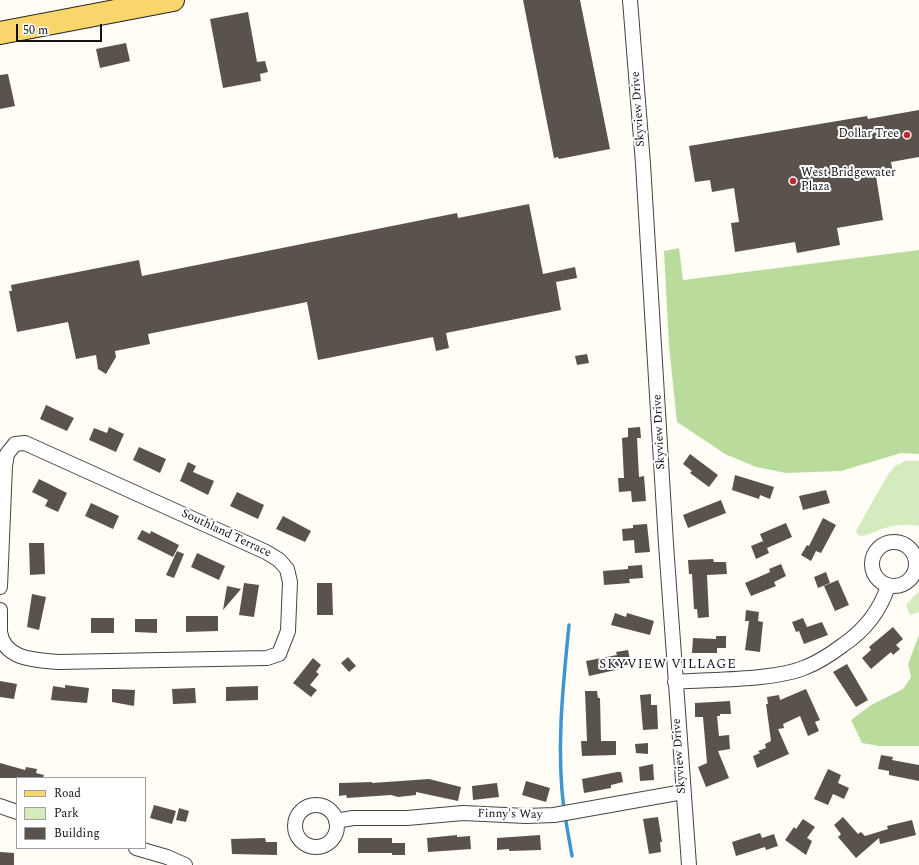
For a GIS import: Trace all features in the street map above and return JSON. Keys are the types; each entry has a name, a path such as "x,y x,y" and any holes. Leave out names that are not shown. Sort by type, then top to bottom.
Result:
{"main road":[{"path":"0,33 173,0"}],"street":[{"name":"Skyview Drive","path":"630,0 658,388 675,682 689,865"},
{"name":"Southland Terrace","path":"0,587 7,454 15,444 25,443 266,552 279,560 287,569 290,582 288,631 279,654 267,658 58,662 27,659 12,653 3,643 0,632 0,610"},
{"path":"675,682 755,677 785,673 805,668 830,654 866,626 883,601 888,586"},
{"name":"Finny's Way","path":"336,821 353,818 407,818 463,814 526,816 554,815 683,792"},
{"path":"0,806 16,812"},
{"path":"139,849 167,857 185,865"}],"green space":[{"path":"679,248 683,280 919,250 919,454 901,453 841,471 786,473 756,467 725,454 677,422 669,346 664,251"},
{"path":"905,461 919,461 919,526 897,525 868,535 858,535 856,531 887,476 895,466"},
{"path":"919,591 919,612 910,615 906,605"},
{"path":"919,635 919,746 879,746 862,743 851,720 871,705 903,689 911,677 908,664"}],"building":[{"path":"523,0 580,0 610,149 559,159 558,157 554,158"},
{"path":"248,12 257,62 265,61 268,72 260,74 261,81 223,88 210,19"},
{"path":"126,43 130,61 100,68 96,49"},
{"path":"8,74 15,106 0,109 0,75"},
{"name":"West Bridgewater Plaza","path":"919,110 919,157 891,162 893,173 876,176 883,220 837,228 840,245 797,253 795,242 735,252 731,223 739,222 734,188 712,192 710,180 695,182 689,146 867,116 868,119"},
{"path":"529,204 543,274 575,267 577,278 556,282 561,310 446,333 449,348 436,351 433,337 318,360 307,302 148,334 150,344 115,351 116,357 106,374 98,369 96,355 76,359 68,322 17,332 9,291 12,291 11,285 139,260 142,276 457,213 458,218"},
{"path":"587,354 589,363 577,365 575,356"},
{"path":"46,405 74,418 67,431 40,419"},
{"path":"109,427 124,434 116,452 89,440 94,428 107,433"},
{"path":"640,427 641,438 637,438 639,477 644,476 646,501 632,502 631,491 619,492 618,478 624,478 622,438 628,437 628,428"},
{"path":"139,447 166,459 160,473 133,460"},
{"path":"690,454 718,475 709,487 690,473 692,471 683,464"},
{"path":"188,462 196,466 193,472 214,481 208,495 180,481"},
{"path":"735,475 774,487 770,499 760,495 759,499 732,490"},
{"path":"39,479 67,493 58,512 45,506 48,500 32,492"},
{"path":"826,490 830,503 803,510 799,496"},
{"path":"237,492 264,505 258,519 230,506"},
{"path":"721,500 726,513 688,528 683,515"},
{"path":"91,503 119,516 113,529 85,516"},
{"path":"283,516 311,531 305,542 276,529"},
{"path":"823,518 836,525 821,553 816,551 811,561 801,555 807,545 809,546"},
{"path":"786,523 792,537 767,548 769,553 756,559 751,546 763,541 760,534"},
{"path":"647,524 650,552 635,553 634,540 623,541 622,529 633,528 633,525"},
{"path":"142,530 150,534 151,531 179,545 173,557 137,539"},
{"path":"29,543 44,543 45,574 30,575"},
{"path":"177,551 184,554 174,578 166,575"},
{"path":"197,553 225,566 219,580 191,567"},
{"path":"713,559 714,562 726,562 727,574 707,575 709,617 698,618 697,609 694,609 692,574 689,574 688,560"},
{"path":"781,564 786,576 774,582 776,586 751,596 745,583 770,572 769,569"},
{"path":"642,565 643,578 629,579 630,583 604,585 603,571 628,569 628,566"},
{"path":"826,572 830,583 818,588 814,577"},
{"path":"838,580 849,605 835,611 824,586"},
{"path":"244,583 259,585 254,617 239,615"},
{"path":"317,583 332,583 333,615 317,615"},
{"path":"227,586 241,589 223,610"},
{"path":"32,594 46,597 39,630 27,627"},
{"path":"746,610 759,612 758,621 763,622 760,652 745,650 749,621 745,621"},
{"path":"615,613 626,617 627,613 654,621 650,635 611,625"},
{"path":"186,616 218,616 218,631 186,632"},
{"path":"91,618 114,618 114,633 91,633"},
{"path":"803,618 807,627 822,622 828,635 804,644 799,631 796,632 792,622"},
{"path":"135,619 157,619 157,633 135,632"},
{"path":"893,627 903,639 896,645 900,649 893,655 891,652 871,669 862,658 871,650 869,647"},
{"path":"716,636 726,636 726,648 717,648 717,653 692,653 693,638 716,639"},
{"path":"628,650 631,664 620,666 620,669 589,676 586,661 617,655 616,652"},
{"path":"348,657 356,666 349,672 341,663"},
{"path":"313,658 321,665 316,672 319,674 310,685 317,690 311,697 293,683"},
{"path":"847,664 868,700 856,707 833,672"},
{"path":"0,681 17,684 14,699 0,697"},
{"path":"65,685 89,688 87,703 51,700 53,686 65,688"},
{"path":"258,686 258,700 226,701 226,687"},
{"path":"195,688 196,703 173,704 172,689"},
{"path":"112,689 135,690 134,706 112,702"},
{"path":"806,689 820,720 815,722 819,731 808,736 800,716 783,724 784,728 778,729 789,754 757,768 753,756 760,753 758,751 766,748 765,744 771,741 766,704 768,704 767,697 779,695 780,700"},
{"path":"585,691 597,691 598,698 600,698 601,741 616,741 616,755 582,756 581,741 587,741"},
{"path":"651,694 651,705 657,705 658,729 643,730 640,695"},
{"path":"730,701 731,714 720,714 720,716 717,716 719,736 729,735 730,749 718,751 729,778 706,787 698,767 707,763 703,717 695,717 695,703"},
{"path":"648,743 648,754 636,753 635,744"},
{"path":"881,755 893,757 892,760 919,765 919,781 889,775 889,771 878,769"},
{"path":"0,763 25,770 26,767 37,769 36,773 44,775 43,777 0,778"},
{"path":"653,764 654,780 640,781 639,767"},
{"path":"828,769 841,775 838,783 849,788 844,799 833,794 828,805 814,799"},
{"path":"621,772 623,782 611,785 611,788 584,793 582,779"},
{"path":"429,779 461,787 458,801 416,792 416,795 398,797 391,795 347,798 346,795 339,796 339,783 372,783"},
{"path":"526,781 550,788 546,802 522,795"},
{"path":"497,783 499,797 473,800 472,786"},
{"path":"154,805 176,811 172,824 150,818"},
{"path":"179,808 189,811 186,822 176,820"},
{"path":"658,817 662,842 660,842 661,852 649,854 643,819"},
{"path":"843,817 858,834 861,832 865,836 888,829 887,826 912,820 916,835 880,844 879,838 856,858 838,837 841,834 834,825"},
{"path":"803,819 815,827 807,838 812,841 806,855 785,840 794,827 796,829"},
{"path":"760,833 762,838 774,834 778,846 766,850 765,847 736,856 732,842"},
{"path":"457,835 457,837 470,836 471,849 428,852 427,838"},
{"path":"540,835 541,850 497,850 497,838"},
{"path":"265,838 266,842 277,842 277,855 232,854 231,839"},
{"path":"358,838 392,838 392,843 405,843 405,855 392,855 392,853 358,853"},
{"path":"0,852 14,853 14,865 0,865"}],"waterway":[{"path":"564,810 560,741 569,625"},
{"path":"565,816 572,856"}],"place":[{"name":"Dollar Tree","path":"907,135"},
{"name":"West Bridgewater Plaza","path":"793,181"}],"district":[{"name":"SKYVIEW VILLAGE","path":"668,665"}]}
